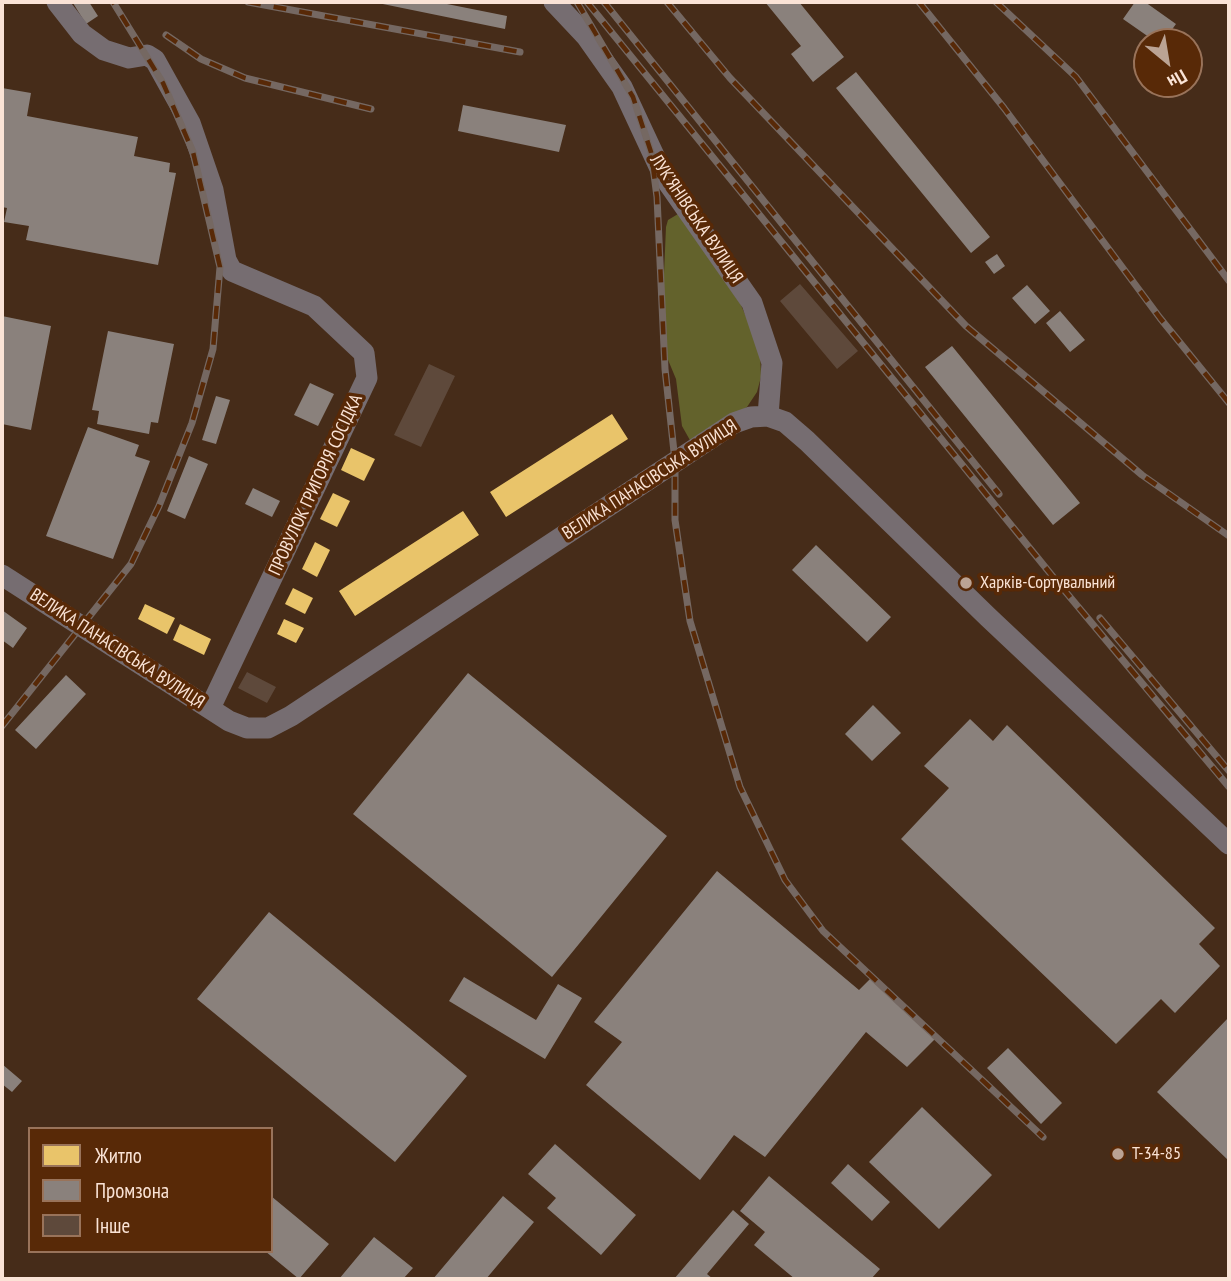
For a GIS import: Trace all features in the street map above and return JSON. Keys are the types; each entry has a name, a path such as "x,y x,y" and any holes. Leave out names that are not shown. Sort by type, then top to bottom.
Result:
{"street":[{"name":"ПРОВУЛОК ГРИГОРІЯ СОСІДКА","path":"57,2 82,34 104,50 129,58 147,55 155,60 190,123 213,190 226,260 232,271 314,306 364,353 367,378 210,708"},
{"name":"ЛУК’ЯНІВСЬКА ВУЛИЦЯ","path":"554,2 586,36 622,87 664,177 752,303 772,363 768,416"},
{"name":"ВЕЛИКА ПАНАСІВСЬКА ВУЛИЦЯ","path":"2,575 210,708 247,728 268,728 291,716 734,423 751,417 768,416"},
{"path":"768,416 785,422 807,441 988,617 1229,844"}],"shaded area":[{"path":"678,214 740,303 760,348 761,377 757,392 747,407 691,442 682,426 676,379 666,355 663,297 666,227 668,220"}],"building: Житло":[{"path":"612,414 628,439 506,517 490,492"},
{"path":"351,448 375,459 364,481 341,470"},
{"path":"333,493 350,501 337,527 320,519"},
{"path":"463,511 479,535 355,616 339,591"},
{"path":"315,542 330,550 317,577 302,569"},
{"path":"293,588 313,598 305,614 285,604"},
{"path":"145,604 175,618 167,634 138,619"},
{"path":"284,619 304,628 296,643 277,634"},
{"path":"180,624 211,639 204,655 173,640"}],"building: Промзона":[{"path":"65,2 89,2 98,16 86,24 73,3 68,6"},
{"path":"373,2 437,2 507,16 505,29"},
{"path":"765,2 799,2 844,57 813,82 791,54 801,46"},
{"path":"1135,2 1145,2 1176,24 1173,28 1136,28 1123,19"},
{"path":"856,72 990,237 971,253 836,88"},
{"path":"2,88 31,93 27,116 138,137 134,156 170,163 169,172 176,173 158,265 26,240 29,226 4,222 7,208 2,207"},
{"path":"463,105 566,125 559,152 458,131"},
{"path":"997,254 1005,266 994,274 985,262"},
{"path":"1027,285 1050,311 1035,324 1012,298"},
{"path":"1060,311 1085,340 1070,352 1046,323"},
{"path":"2,316 51,326 31,430 2,424"},
{"path":"108,331 174,344 158,423 151,422 149,434 97,424 99,411 92,410"},
{"path":"952,346 1080,503 1053,525 925,367"},
{"path":"310,383 334,394 318,426 294,415"},
{"path":"216,396 230,400 216,444 202,440"},
{"path":"88,427 139,445 135,456 150,461 113,559 46,536"},
{"path":"189,456 208,464 185,519 167,511"},
{"path":"253,488 280,501 272,517 245,504"},
{"path":"816,545 891,617 867,642 792,570"},
{"path":"2,610 27,628 13,648 2,640"},
{"path":"468,673 667,836 552,977 353,814"},
{"path":"66,675 86,694 36,749 15,730"},
{"path":"873,705 901,733 872,761 845,734"},
{"path":"970,719 993,741 1007,725 1215,928 1199,944 1220,966 1175,1013 1161,999 1116,1044 901,839 949,788 924,766"},
{"path":"717,871 859,990 871,978 936,1038 907,1067 866,1032 765,1157 734,1135 700,1180 586,1085 622,1042 594,1022"},
{"path":"269,912 467,1076 395,1162 197,999"},
{"path":"464,977 536,1020 558,984 582,998 545,1059 449,1001"},
{"path":"1229,1017 1229,1161 1157,1092"},
{"path":"1008,1048 1062,1103 1041,1124 987,1068"},
{"path":"2,1064 22,1081 12,1092 2,1084"},
{"path":"922,1107 992,1175 939,1229 869,1162"},
{"path":"555,1144 636,1215 601,1255 547,1208 556,1198 528,1174"},
{"path":"848,1164 890,1202 872,1221 831,1183"},
{"path":"769,1176 880,1269 871,1279 795,1279 754,1245 765,1232 740,1211"},
{"path":"503,1196 534,1222 486,1279 433,1279"},
{"path":"273,1198 329,1244 299,1279 267,1253 273,1253"},
{"path":"733,1210 749,1224 707,1274 713,1279 674,1279"},
{"path":"374,1237 413,1268 403,1279 339,1279"}],"building: Інше":[{"path":"800,284 858,351 837,369 780,301"},
{"path":"429,364 455,376 421,447 394,435"},
{"path":"247,672 276,687 267,703 238,688"}],"railway":[{"path":"2,726 131,564 159,506 192,423 213,349 220,267 193,152 163,83 113,2"},
{"path":"248,2 520,52"},
{"path":"577,2 633,97 651,152 657,197 665,369 675,461 675,520 690,621 740,787 785,880 823,931 1043,1137"},
{"path":"587,2 1054,578 1229,787"},
{"path":"604,2 999,494"},
{"path":"667,2 730,78 966,326 1142,475 1229,536"},
{"path":"919,2 1004,108 1160,318 1229,403"},
{"path":"996,2 1076,77 1229,281"},
{"path":"166,35 201,59 245,78 371,109"},
{"path":"1100,618 1229,771"}],"place":[{"name":"Харків-Сортувальний","path":"966,583"},
{"name":"Т-34-85","path":"1118,1154"}]}
